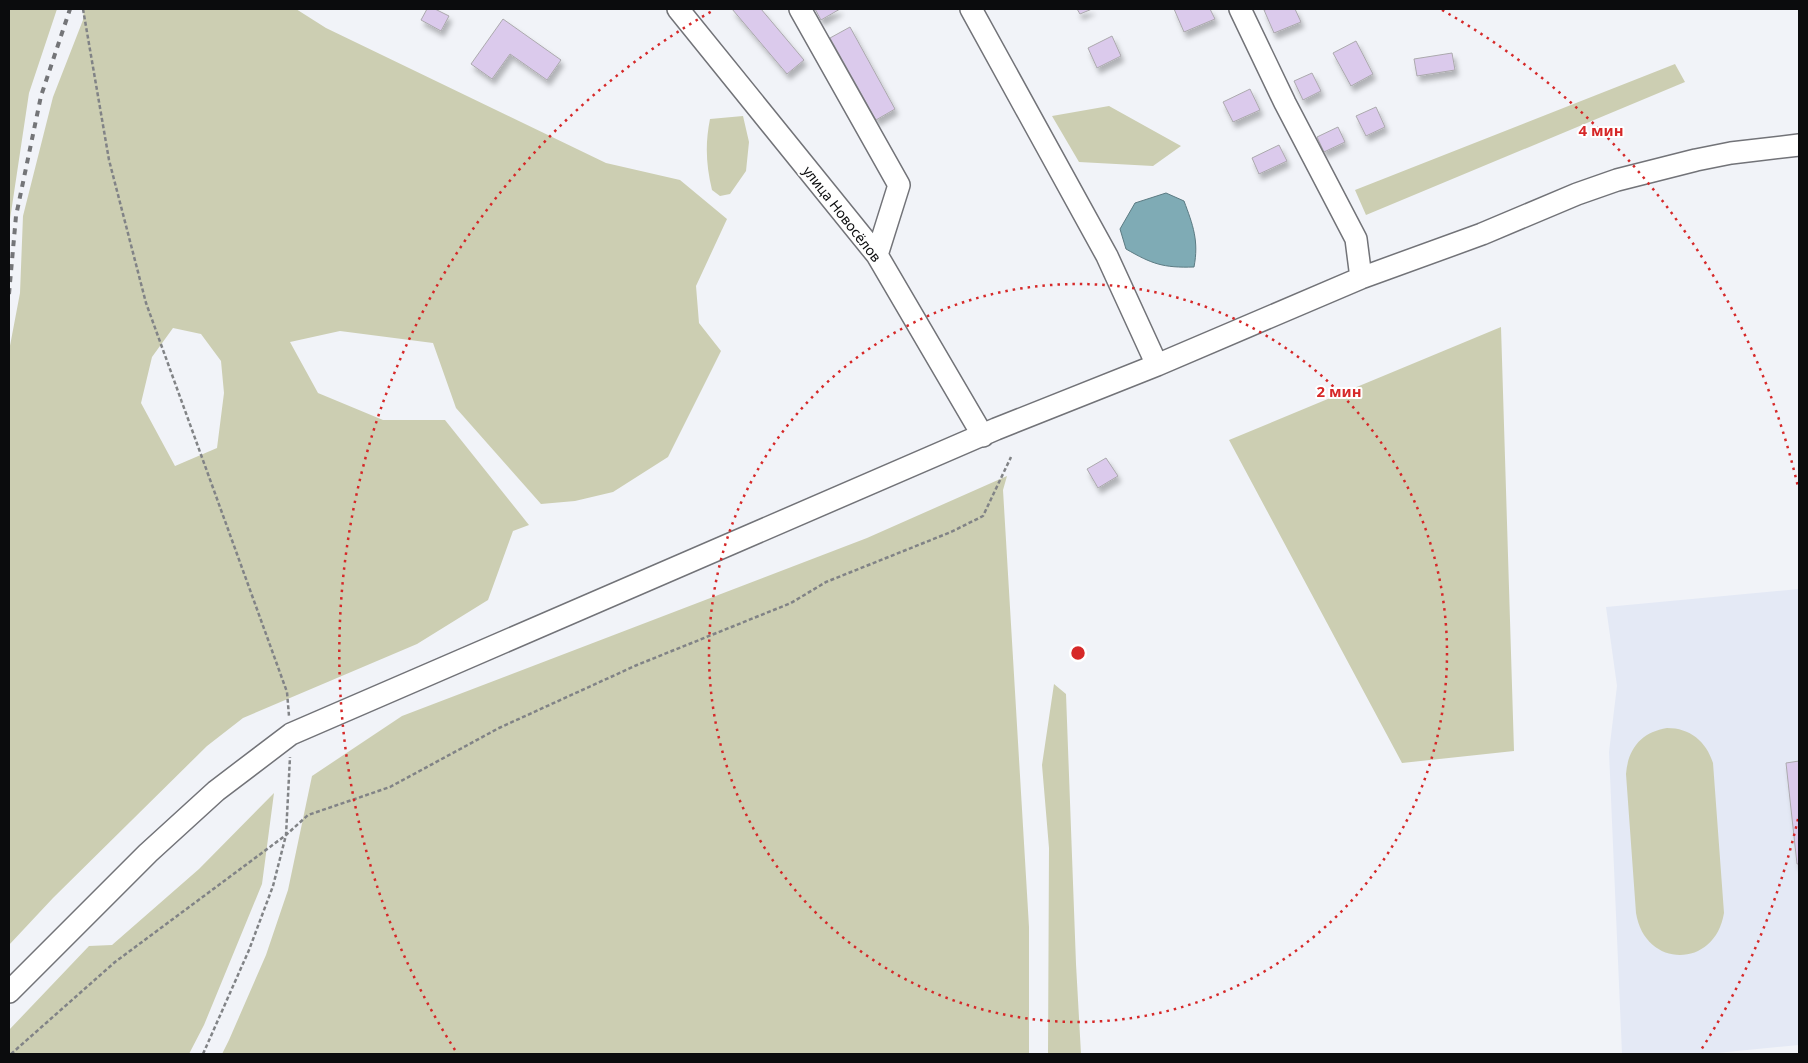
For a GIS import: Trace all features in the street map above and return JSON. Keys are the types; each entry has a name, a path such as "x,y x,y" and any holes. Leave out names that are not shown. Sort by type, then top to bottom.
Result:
{"street":[{"name":"улица Новосёлов","path":"678,9 877,255 983,436"},
{"path":"800,9 899,185 877,255"},
{"path":"971,9 1107,256 1157,365"},
{"path":"1240,9 1285,103 1356,239 1361,278"},
{"path":"9,992 148,853 216,791 291,734 983,436 996,428 1157,365 1361,278 1482,234 1577,194 1617,180 1655,169 1722,155 1799,145"}],"path":[{"path":"83,9 109,160 146,303 287,692 291,734 286,835 273,886 249,950 203,1054"},
{"path":"11,1054 115,962 286,835 308,816 390,787 499,728 611,677 791,603 826,582 951,532 983,516 1011,457"}],"shaded area":[{"path":"1799,589 1799,1045 1707,1054 1622,1054 1609,752 1617,686 1606,607"}],"green space":[{"path":"9,9 57,9 29,93 9,226"},
{"path":"84,9 296,9 326,28 606,163 680,180 727,219 696,286 699,323 721,351 668,457 613,492 575,501 541,504 456,408 433,343 340,331 290,342 318,393 383,420 445,420 529,525 513,531 488,600 417,644 243,718 207,746 53,898 9,945 9,351 20,293 23,216 53,97 83,20","holes":["173,328 201,334 221,361 224,393 217,448 175,466 141,403 152,357"]},
{"path":"1675,64 1685,82 1366,215 1355,190"},
{"path":"1109,106 1181,146 1153,166 1079,162 1052,116"},
{"path":"743,116 749,142 746,171 730,194 720,196 712,190 708,172 707,146 710,119"},
{"path":"1501,327 1514,751 1402,763 1229,440"},
{"path":"1007,476 1003,490 1029,927 1029,1054 222,1054 266,955 288,890 312,776 402,716 867,538"},
{"path":"1054,684 1066,694 1081,1054 1048,1054 1049,848 1042,765"},
{"path":"1667,728 1683,730 1696,737 1706,748 1713,763 1724,913 1718,931 1708,944 1695,952 1680,955 1665,952 1652,944 1642,931 1636,913 1626,774 1630,756 1638,743 1650,733"},
{"path":"274,793 262,884 204,1025 189,1054 9,1054 9,1030 89,946 112,945 199,869"}],"water":[{"path":"1166,193 1184,201 1194,233 1196,249 1194,267 1174,267 1158,264 1126,249 1120,229 1135,203"}],"building":[{"path":"427,9 435,9 449,16 441,31 421,20"},
{"path":"732,9 761,9 804,60 787,74"},
{"path":"815,9 840,9 821,20"},
{"path":"1077,9 1092,9 1080,14"},
{"path":"1174,9 1210,9 1215,19 1184,32"},
{"path":"1295,9 1301,22 1274,33 1264,10"},
{"path":"503,19 561,60 547,80 510,54 492,79 471,64"},
{"path":"850,27 895,109 876,120 830,38"},
{"path":"1112,36 1121,56 1097,68 1088,48"},
{"path":"1356,41 1373,74 1351,86 1333,53"},
{"path":"1452,53 1455,70 1417,76 1414,59"},
{"path":"1312,73 1321,91 1303,100 1294,81"},
{"path":"1250,89 1260,110 1233,122 1223,102"},
{"path":"1376,107 1385,127 1366,136 1356,116"},
{"path":"1338,127 1345,142 1324,152 1317,137"},
{"path":"1279,145 1287,161 1259,174 1252,158"},
{"path":"1106,458 1118,476 1098,488 1087,469"},
{"path":"1799,761 1799,864 1797,864 1786,763"}],"railway":[{"path":"9,294 16,216 41,96 70,9"}]}
